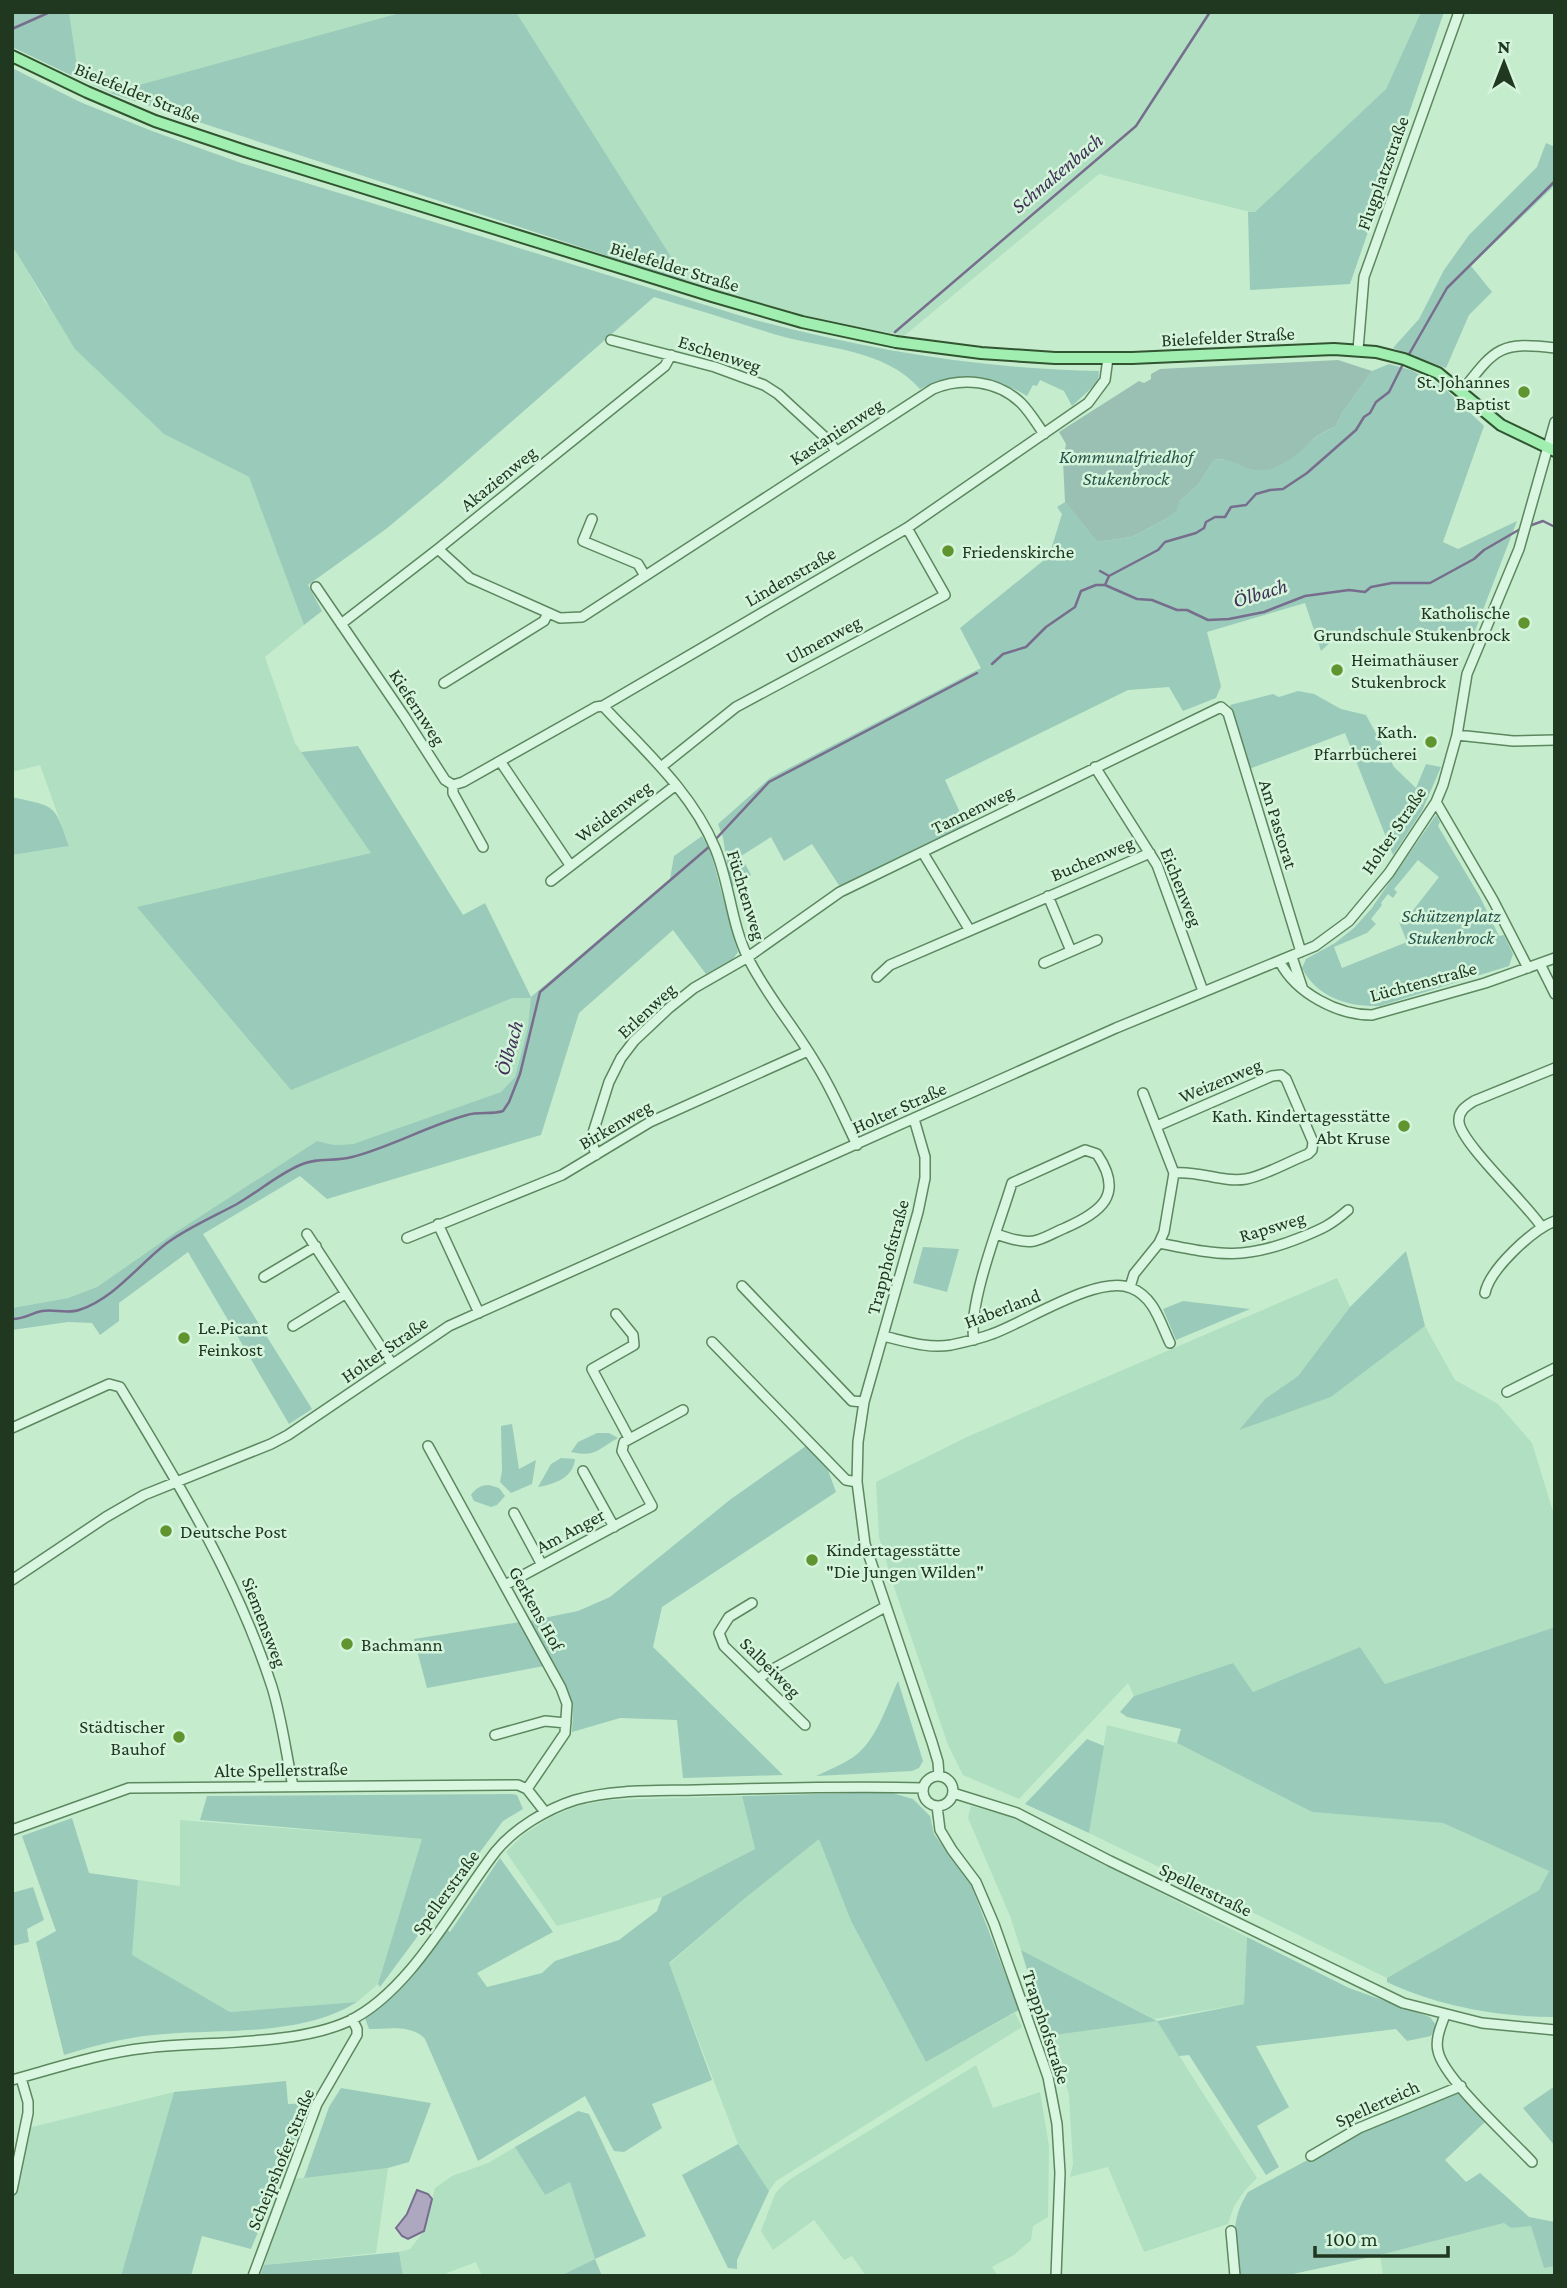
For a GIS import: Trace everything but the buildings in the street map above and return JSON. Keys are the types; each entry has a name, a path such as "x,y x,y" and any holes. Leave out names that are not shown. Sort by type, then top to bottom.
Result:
{"main road":[{"name":"Bielefelder Straße","path":"12,56 86,92 168,125 387,196 789,318 896,342 981,353 1108,358 1335,349 1392,355 1438,373 1501,425 1551,449"}],"street":[{"name":"Flugplatzstraße","path":"1359,350 1364,277 1458,12"},
{"name":"Eschenweg","path":"611,340 748,377 778,394 828,439 836,452"},
{"path":"1462,391 1487,358 1500,351 1517,346 1555,348"},
{"name":"Akazienweg","path":"341,624 665,366 671,355"},
{"name":"Lindenstraße","path":"453,785 463,782 596,707 603,706 907,528 1088,403 1105,380 1108,358"},
{"name":"Kastanienweg","path":"548,614 571,619 582,617 933,389 949,382 975,382 995,386 1012,395 1024,405 1044,435"},
{"name":"Holter Straße","path":"12,1580 129,1503 288,1435 449,1326 1203,991 1292,957 1327,938 1349,921 1389,873 1436,802 1457,735 1467,674 1528,524 1551,449 1555,422"},
{"path":"592,519 583,541 638,564 645,576"},
{"name":"Ulmenweg","path":"660,766 736,707 945,595 907,528"},
{"path":"438,549 470,578 548,614 536,627 444,683"},
{"name":"Kiefernweg","path":"316,587 445,780 453,785 453,793 483,847"},
{"name":"Füchtenweg","path":"603,706 676,785 709,834 748,957 760,980 808,1051 857,1145"},
{"name":"Tannenweg","path":"748,957 841,892 1221,707"},
{"name":"Am Pastorat","path":"1221,707 1228,713 1301,952"},
{"path":"1457,735 1513,741 1555,740"},
{"name":"Weidenweg","path":"500,761 570,865"},
{"name":"Eichenweg","path":"1095,767 1150,852 1203,991"},
{"name":"Weidenweg","path":"551,881 676,785"},
{"path":"1436,802 1493,900 1528,968"},
{"path":"923,852 969,929"},
{"name":"Buchenweg","path":"877,977 890,965 1150,852"},
{"name":"Buchenweg","path":"1048,896 1071,951"},
{"path":"1044,963 1097,940"},
{"name":"Erlenweg","path":"596,1155 591,1139 609,1082 621,1058 634,1041 694,988 748,957"},
{"path":"1292,957 1303,988"},
{"name":"Lüchtenstraße","path":"1280,962 1290,978 1303,988 1340,1009 1358,1015 1372,1015 1555,958"},
{"path":"1541,964 1555,994"},
{"name":"Birkenweg","path":"407,1238 562,1175 650,1122 808,1051"},
{"path":"1541,1226 1464,1137 1459,1122 1464,1107 1474,1101 1555,1068"},
{"name":"Weizenweg","path":"1157,1126 1272,1076 1281,1075 1286,1079 1313,1142 1312,1150 1308,1154 1247,1179 1174,1173"},
{"path":"1143,1093 1174,1173 1159,1243 1134,1274 1130,1287 1142,1293 1152,1303 1170,1343"},
{"name":"Trapphofstraße","path":"914,1119 925,1157 925,1178 918,1212 864,1402 858,1441 857,1482 865,1544 932,1742 939,1776"},
{"path":"974,1340 972,1331 975,1305 996,1234 1012,1183 1085,1150 1097,1154 1109,1183 1107,1197 1101,1208 1092,1216 1035,1241 1022,1241 996,1234"},
{"name":"Rapsweg","path":"1159,1243 1215,1254 1254,1253 1332,1224 1348,1210"},
{"path":"1485,1293 1487,1283 1541,1226 1555,1221"},
{"path":"438,1224 479,1313"},
{"path":"307,1234 392,1364"},
{"path":"264,1278 316,1246"},
{"name":"Haberland","path":"883,1336 928,1345 974,1340 994,1334 1101,1286 1113,1284 1130,1287"},
{"path":"742,1286 852,1401 864,1402"},
{"path":"293,1326 345,1294"},
{"path":"615,1314 633,1335 634,1345 592,1369 629,1438 683,1410"},
{"path":"712,1342 846,1480 857,1482"},
{"path":"1507,1392 1555,1368"},
{"name":"Siemensweg","path":"12,1428 109,1384 120,1387 178,1481 237,1594 272,1688 293,1786"},
{"name":"Am Anger","path":"505,1585 652,1506 622,1451 624,1442 629,1438"},
{"name":"Gerkens Hof","path":"428,1446 561,1688 567,1704 566,1723"},
{"path":"583,1471 614,1527"},
{"path":"514,1513 542,1565"},
{"name":"Salbeiweg","path":"752,1603 729,1617 719,1633 724,1646 805,1725"},
{"path":"759,1679 885,1607"},
{"path":"495,1735 545,1721 566,1723 565,1733 527,1789 545,1812"},
{"path":"939,1776 947,1778 953,1793 946,1804 937,1806 925,1797 923,1788 931,1777 939,1776"},
{"name":"Alte Spellerstraße","path":"12,1830 129,1788 504,1784 527,1789"},
{"name":"Spellerstraße","path":"17,2079 110,2053 299,2036 352,2019 380,2002 404,1980 499,1848 521,1828 545,1812 574,1800 635,1791 785,1787 923,1788"},
{"name":"Spellerstraße","path":"953,1793 1017,1812 1110,1861 1403,2003 1482,2023 1555,2030"},
{"name":"Trapphofstraße","path":"937,1806 940,1830 976,1882 994,1924 1048,2077 1057,2124 1060,2173 1056,2276"},
{"path":"1445,2015 1437,2038 1438,2051 1445,2067 1532,2162"},
{"name":"Scheipshofer Straße","path":"253,2276 317,2104 357,2035 352,2019"},
{"path":"12,2190 28,2113 28,2102 17,2079"},
{"name":"Spellerteich","path":"1311,2156 1359,2128 1461,2087"},
{"path":"1231,2231 1235,2276"}],"green space":[{"path":"12,12 69,12 79,79 12,47"},
{"path":"69,12 403,12 110,93 79,79"},
{"path":"403,12 516,12 687,282 110,93"},
{"path":"516,12 1421,12 1386,89 1254,213 1099,174 904,336 805,316 687,282"},
{"path":"1421,12 1444,12 1350,284 1250,290 1248,212 1255,212 1386,89"},
{"path":"12,68 80,102 241,163 748,318 878,348 966,362 1099,371 1098,382 1072,406 1064,391 1040,380 1037,386 1033,385 1027,396 1000,383 975,377 949,379 920,389 906,376 872,358 777,335 654,297 439,485 386,529 308,585 322,611 304,625 249,477 164,434 75,349 15,250 12,251"},
{"path":"1546,143 1555,147 1555,185 1471,266 1492,292 1469,315 1446,368 1393,348 1419,319 1444,270 1469,235 1537,167"},
{"path":"15,249 45,302 164,434 249,477 304,625 265,657 295,743 372,853 138,908 512,998 532,998 528,1027 515,1077 501,1092 353,1144 334,1145 317,1141 176,1232 97,1287 68,1298 12,1308 12,855 69,846 40,765 12,772 12,251"},
{"name":"Kommunalfriedhof Stukenbrock","path":"1338,360 1372,371 1335,427 1320,434 1294,457 1272,469 1257,470 1227,460 1214,460 1198,485 1180,501 1177,510 1166,519 1131,537 1097,542 1065,502 1063,461 1066,444 1059,432 1139,381 1144,383 1151,379 1151,374 1160,369"},
{"path":"1389,364 1411,370 1444,388 1484,426 1443,542 1458,549 1517,521 1475,631 1379,634 1334,639 1321,651 1305,603 1207,632 1221,686 1216,698 1183,711 1169,687 1128,690 945,780 970,834 846,896 812,844 784,861 771,837 741,856 751,875 731,887 718,824 770,778 981,668 960,628 1049,556 1062,514 1057,507 1065,502 1097,542 1131,537 1166,519 1176,510 1180,501 1198,485 1214,460 1230,460 1263,467 1280,464 1294,456 1319,435 1335,427 1372,371"},
{"path":"1298,691 1314,694 1341,709 1366,715 1394,767 1416,788 1426,764 1441,767 1422,811 1393,855 1345,733 1249,769 1230,705 1273,694 1279,697"},
{"path":"358,746 463,915 485,903 531,997 670,879 674,856 702,836 710,850 738,952 733,959 706,974 673,930 579,1013 541,1135 327,1199 300,1176 203,1234 312,1409 289,1424 188,1252 119,1303 119,1321 100,1335 92,1323 68,1322 12,1330 12,1308 68,1298 97,1287 176,1232 317,1141 334,1145 353,1144 501,1092 515,1077 528,1027 531,998 512,998 291,1090 137,907 371,853 301,752"},
{"path":"12,797 51,809 60,822 69,846 12,855"},
{"name":"Schützenplatz Stukenbrock","path":"1436,815 1440,822 1438,826 1480,897 1499,936 1504,935 1513,954 1509,966 1380,1006 1357,1005 1335,999 1316,987 1302,968 1306,959 1335,943 1354,928 1371,909","holes":["1418,860 1439,877 1411,913 1399,922 1407,942 1342,968 1334,947 1367,933 1376,924 1371,919 1381,903 1388,894 1393,898 1397,892 1394,889"]},
{"path":"923,1247 959,1249 947,1292 913,1283"},
{"path":"1406,1251 1425,1326 1331,1397 1239,1430 1265,1399 1298,1376 1350,1307"},
{"path":"1337,1278 1350,1307 1298,1376 1265,1399 1240,1429 1331,1397 1425,1326 1455,1380 1498,1404 1532,1443 1555,1518 1555,1627 1385,1684 1360,1647 1253,1692 1233,1663 1134,1696 1128,1683 1019,1799 963,1775 948,1745 892,1581 879,1537 876,1482 969,1436"},
{"path":"1183,1301 1250,1309 1176,1340 1163,1309"},
{"path":"512,1424 519,1469 536,1460 532,1484 511,1493 500,1482 501,1426"},
{"path":"597,1433 609,1433 618,1438 592,1453 571,1452 578,1442"},
{"path":"806,1446 828,1470 836,1492 662,1607 653,1647 783,1775 683,1778 677,1720 620,1718 572,1732 573,1706 529,1621 578,1611 610,1597 731,1499"},
{"path":"561,1458 575,1459 571,1471 557,1482 538,1487 551,1464"},
{"path":"489,1485 499,1488 505,1496 497,1505 491,1507 474,1501 471,1495 479,1487"},
{"path":"520,1622 544,1666 427,1688 414,1639"},
{"path":"1555,1627 1555,2017 1512,2015 1447,2004 1387,1982 1387,1978 1539,1890 1549,1871 1443,1823 1312,1812 1177,1743 1181,1729 1127,1717 1120,1712 1134,1696 1233,1663 1253,1692 1360,1647 1385,1684"},
{"path":"898,1681 923,1761 919,1768 912,1771 816,1776 852,1758 868,1743"},
{"path":"1107,1725 1177,1743 1312,1812 1443,1823 1549,1871 1539,1890 1387,1978 1089,1833"},
{"path":"1087,1739 1104,1746 1089,1833 1025,1804"},
{"path":"889,1792 913,1799 930,1816 934,1834 971,1885 1019,2010 926,2062 851,1921 819,1839 669,1963 712,2080 652,2104 662,2128 624,2152 614,2151 585,2096 478,2161 425,2039 407,2029 369,2029 365,2018 400,1989 447,1929 450,1932 500,1858 553,1932 477,1973 487,1987 542,1973 555,1961 619,1940 657,1911 662,1897 755,1849 742,1796"},
{"path":"517,1795 523,1809 503,1821 380,1987 378,1984 422,1839 200,1820 207,1796"},
{"path":"742,1796 755,1849 662,1897 557,1926 506,1852 523,1835 549,1818 576,1806 609,1800"},
{"path":"971,1806 1009,1816 1247,1937 1244,2004 1154,2019 1021,1950 1010,1916 968,1818"},
{"path":"72,1818 89,1873 138,1880 132,1955 230,2012 357,2002 310,2021 284,2026 142,2036 64,2055 36,1942 56,1931 22,1836"},
{"path":"180,1820 422,1839 378,1984 357,2002 230,2012 131,1955 138,1880 180,1886"},
{"path":"819,1838 851,1921 926,2062 1015,2013 1022,2027 776,2181 769,2191 738,2144 669,1964"},
{"path":"33,1887 44,1920 27,1929 29,1942 12,1946 12,1893"},
{"path":"1247,1937 1349,1988 1430,2017 1436,2025 1431,2036 1407,2041 1396,2029 1256,2046 1289,2107 1257,2126 1279,2167 1266,2175 1189,2055 1179,2056 1157,2021 1244,2004"},
{"path":"1021,1950 1157,2021 1047,2036"},
{"path":"1157,2021 1257,2178 1234,2206 1228,2224 1144,2252 1108,2167 1070,2177 1073,2164 1069,2095 1059,2060 1049,2048 1047,2036"},
{"path":"976,2065 993,2108 1040,2092 1049,2146 1048,2217 1033,2226 1031,2240 1014,2255 992,2267 998,2276 866,2276 852,2256 844,2260 814,2220 773,2250 761,2231 775,2194 780,2188"},
{"path":"286,2081 288,2104 311,2103 251,2249 202,2236 191,2276 121,2276 174,2092"},
{"path":"1555,2086 1555,2146 1523,2108"},
{"path":"341,2088 431,2103 409,2162 388,2168 304,2178 329,2107"},
{"path":"174,2092 121,2276 12,2276 12,2206 28,2128"},
{"path":"1458,2093 1486,2121 1445,2160 1466,2182 1480,2173 1529,2217 1555,2222 1555,2266 1544,2268 1531,2226 1511,2228 1504,2223 1284,2276 1239,2276 1235,2232 1238,2213 1248,2192 1367,2128"},
{"path":"578,2111 589,2114 646,2236 595,2259 570,2182 545,2195 515,2147"},
{"path":"738,2144 769,2191 737,2260 737,2269 728,2268 682,2175"},
{"path":"515,2147 545,2195 570,2181 595,2259 560,2276 482,2276 476,2262 447,2273 446,2276 403,2276 399,2252 410,2249 424,2231 435,2188 452,2176 488,2163"},
{"path":"388,2168 376,2253 264,2265 293,2179"},
{"path":"1504,2223 1511,2228 1531,2225 1544,2268 1555,2266 1555,2276 1383,2276 1380,2255"},
{"path":"399,2252 403,2276 260,2276 264,2265"},
{"path":"595,2259 602,2276 560,2276"}],"shaded area":[{"path":"417,2190 428,2194 432,2199 424,2231 408,2239 396,2228 407,2214"}],"waterway":[{"path":"12,29 50,12"},
{"name":"Schnakenbach","path":"895,332 1136,126 1210,12"},
{"path":"1408,356 1447,288 1555,181"},
{"path":"1105,585 1109,576 1158,550 1165,542 1196,533 1215,517 1225,517 1231,507 1246,505 1256,494 1283,489 1307,473 1356,430 1376,402 1389,392 1404,362"},
{"name":"Ölbach","path":"1529,526 1543,521 1555,527"},
{"name":"Ölbach","path":"992,664 1003,654 1026,647 1046,627 1075,607 1081,591 1096,585 1105,585 1137,599 1152,600 1177,610 1187,610 1208,620 1229,619 1264,612 1305,596 1349,590 1365,592 1371,587 1392,583 1430,583 1522,528"},
{"name":"Schnakenbach","path":"1100,571 1109,576"},
{"name":"Ölbach","path":"714,841 769,782 977,673"},
{"name":"Ölbach","path":"12,1319 42,1311 74,1311 92,1305 115,1290 175,1237 237,1204 300,1165 352,1157 467,1115 503,1111 520,1074 540,992 710,846"}],"place":[{"name":"St. Johannes Baptist","path":"1524,392"},
{"name":"Friedenskirche","path":"948,551"},
{"name":"Katholische Grundschule Stukenbrock","path":"1524,623"},
{"name":"Heimathäuser Stukenbrock","path":"1337,670"},
{"name":"Kath. Pfarrbücherei","path":"1431,742"},
{"name":"Kath. Kindertagesstätte Abt Kruse","path":"1404,1126"},
{"name":"Le.Picant Feinkost","path":"184,1338"},
{"name":"Deutsche Post","path":"166,1531"},
{"name":"Kindertagesstätte \"Die Jungen Wilden\"","path":"812,1560"},
{"name":"Bachmann","path":"347,1644"},
{"name":"Städtischer Bauhof","path":"179,1737"}]}
